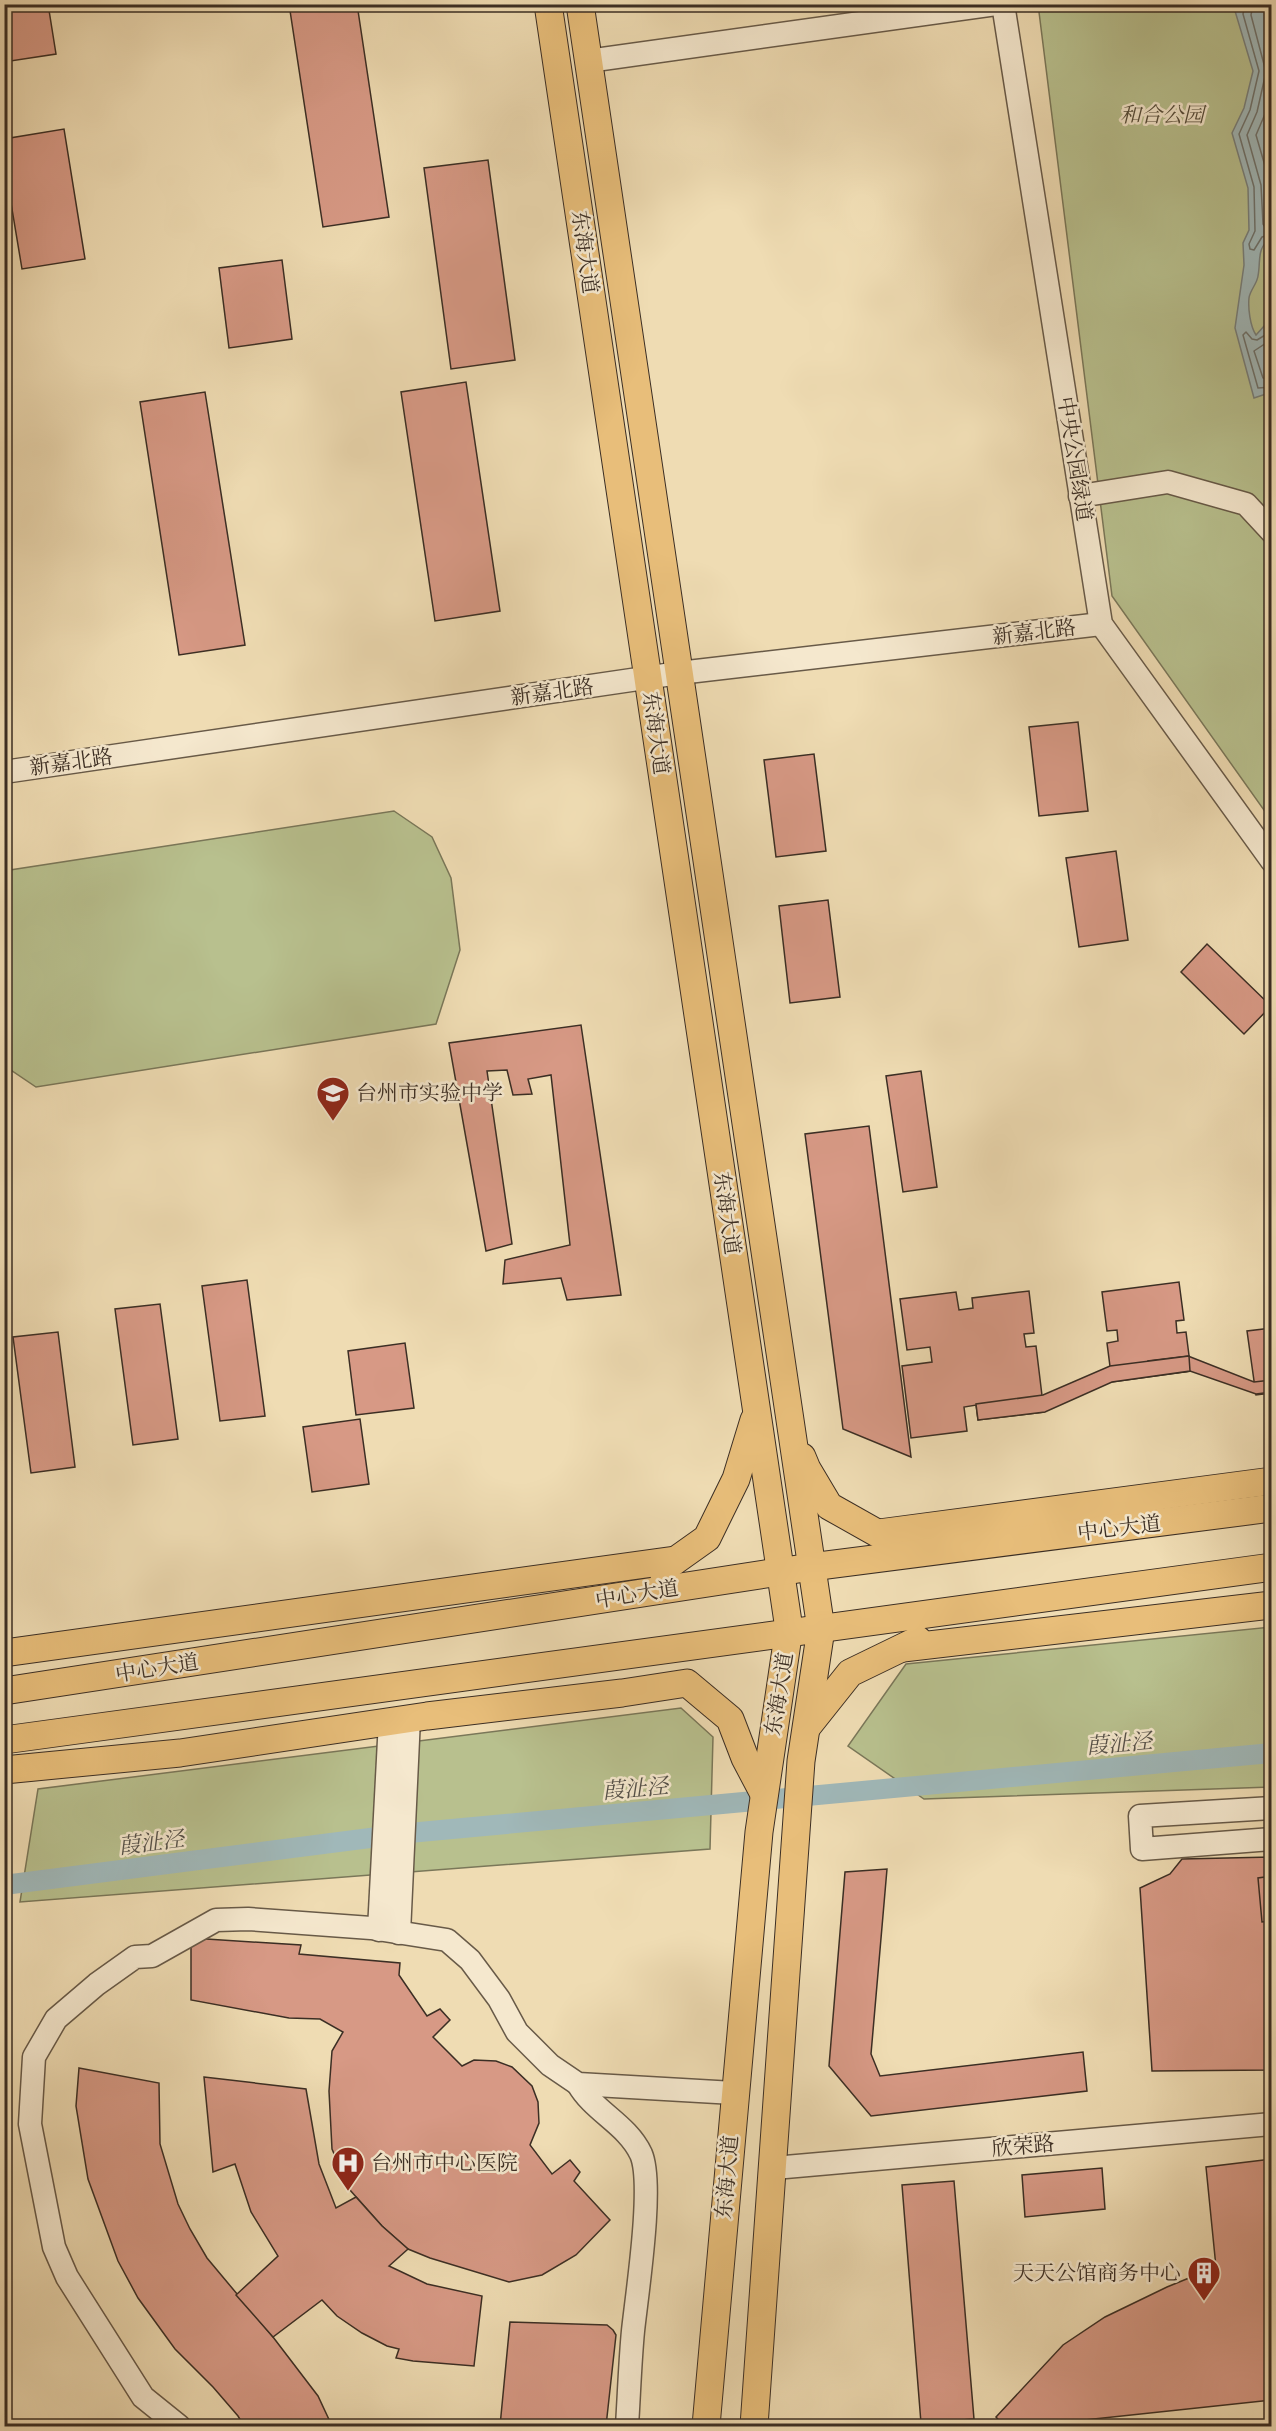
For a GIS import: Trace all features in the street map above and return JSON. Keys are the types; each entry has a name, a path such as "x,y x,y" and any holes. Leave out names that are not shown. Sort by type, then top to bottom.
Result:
{"main road":[{"name":"东海大道","path":"548,4 788,1632 759,1832 706,2427"},
{"name":"东海大道","path":"580,4 821,1629 801,1761 754,2427"},
{"path":"582,1603 660,1571 707,1538 736,1479 757,1413"},
{"path":"790,1422 807,1469 829,1506 894,1543 919,1554"},
{"path":"879,1533 1272,1481"},
{"name":"中心大道","path":"4,1691 780,1572 1272,1508"},
{"path":"4,1653 675,1560"},
{"path":"4,1740 1272,1567"},
{"path":"405,1597 411,1629"},
{"path":"903,1648 1272,1605"},
{"path":"806,1728 850,1674 977,1608"},
{"path":"4,1770 180,1754 399,1720 687,1683 730,1719 745,1758 764,1795"},
{"path":"361,1691 486,1709"}],"street":[{"path":"588,61 996,4"},
{"name":"中央公园绿道","path":"1003,4 1101,624 1272,861"},
{"path":"1080,496 1167,482 1246,504 1272,532"},
{"name":"新嘉北路","path":"4,772 648,678 1101,624"},
{"path":"389,1931 399,1720"},
{"path":"1272,1808 1140,1816 1142,1849 1272,1839"},
{"path":"179,2427 143,2397 68,2277 54,2247 30,2124 34,2057 56,2019 97,1984 135,1957 152,1956 216,1920 248,1919 389,1931 447,1940 470,1960 499,1999 517,2032 550,2065 578,2084 586,2098 628,2133 641,2156 646,2188 627,2427"},
{"path":"578,2084 734,2093"},
{"name":"欣荣路","path":"774,2168 1272,2124"}],"green space":[{"name":"和合公园","path":"1038,4 1271,5 1271,820 1112,596"},
{"path":"394,811 432,837 451,878 460,950 436,1024 36,1087 5,1066 4,877 10,870"},
{"path":"1271,1627 1271,1787 924,1799 848,1746 906,1664"},
{"path":"681,1708 713,1737 710,1849 20,1902 38,1789"}],"water":[{"path":"1241,5 1272,5 1271,238 1261,250 1257,279 1250,295 1249,312 1256,335 1265,325 1271,325 1272,392 1254,398 1235,328 1244,265 1243,243 1249,230 1248,188 1232,133 1244,108 1253,71 1235,11"}],"building":[{"path":"4,4 48,4 56,54 4,62"},
{"path":"289,4 357,4 389,217 323,227"},
{"path":"64,129 85,259 22,269 4,161 4,139"},
{"path":"488,160 515,360 451,369 424,168"},
{"path":"282,260 292,339 229,348 219,268"},
{"path":"466,382 500,611 435,621 401,392"},
{"path":"205,392 245,645 179,655 140,402"},
{"path":"1078,722 1088,811 1039,816 1029,727"},
{"path":"814,754 826,851 776,857 764,760"},
{"path":"1116,851 1128,940 1079,947 1066,858"},
{"path":"828,900 840,997 790,1003 779,906"},
{"path":"1207,944 1271,1006 1244,1034 1181,972"},
{"path":"581,1025 621,1295 567,1300 561,1278 503,1284 505,1260 570,1245 551,1075 528,1079 532,1094 513,1095 507,1070 487,1071 512,1244 486,1251 449,1043"},
{"path":"921,1071 937,1187 903,1192 886,1076"},
{"path":"1272,1081 1272,1120 1265,1082"},
{"path":"869,1126 911,1457 843,1429 805,1134"},
{"path":"247,1280 265,1416 220,1421 202,1286"},
{"path":"1179,1282 1184,1320 1176,1321 1177,1333 1186,1332 1191,1371 1112,1382 1107,1343 1118,1341 1117,1330 1107,1331 1102,1292"},
{"path":"1029,1291 1034,1333 1024,1334 1026,1347 1036,1346 1044,1412 978,1420 976,1405 964,1407 967,1431 911,1438 902,1366 932,1362 930,1347 907,1350 900,1299 956,1292 959,1310 973,1308 972,1298"},
{"path":"160,1304 178,1439 133,1445 115,1309"},
{"path":"1272,1328 1272,1393 1256,1395 1247,1331"},
{"path":"58,1332 75,1467 31,1473 13,1337"},
{"path":"405,1343 414,1408 356,1415 348,1351"},
{"path":"1188,1356 1254,1382 1272,1380 1272,1392 1256,1394 1190,1371 1150,1376 1148,1361"},
{"path":"1189,1356 1190,1371 1112,1382 1045,1412 978,1420 976,1404 1043,1395 1110,1366"},
{"path":"360,1419 369,1484 312,1492 303,1427"},
{"path":"1272,1857 1272,2070 1152,2071 1140,1888 1170,1874 1182,1859"},
{"path":"887,1869 871,2054 880,2076 1083,2052 1087,2091 871,2116 829,2066 845,1872"},
{"path":"1272,1876 1272,1921 1262,1922 1258,1878"},
{"path":"191,1938 301,1945 299,1954 400,1963 399,1975 427,2016 440,2009 450,2020 433,2037 462,2066 474,2060 496,2061 512,2067 532,2086 538,2102 539,2123 530,2145 552,2174 570,2160 580,2172 574,2181 610,2220 576,2255 542,2275 509,2282 408,2249 382,2226 350,2190 332,2149 329,2091 332,2051 343,2032 320,2019 289,2018 191,2000"},
{"path":"79,2068 159,2083 160,2144 178,2204 190,2229 207,2258 273,2337 318,2396 332,2426 244,2426 213,2387 175,2349 138,2298 118,2261 88,2179 76,2106"},
{"path":"204,2077 306,2089 319,2164 336,2208 356,2197 382,2226 408,2249 389,2266 427,2284 482,2296 474,2366 396,2358 399,2349 387,2346 362,2333 337,2316 322,2300 273,2337 236,2295 278,2256 251,2212 235,2164 213,2172"},
{"name":"天天公馆商务中心","path":"1272,2159 1272,2400 1028,2426 1004,2426 996,2417 1063,2345 1105,2317 1167,2287 1216,2267 1206,2167"},
{"path":"1102,2168 1105,2209 1025,2217 1022,2175"},
{"path":"954,2181 974,2419 921,2423 902,2185"},
{"path":"510,2322 607,2325 613,2330 616,2335 606,2426 500,2426"}],"waterway":[{"name":"葭沚泾","path":"4,1885 409,1833 1272,1753"}],"place":[{"name":"台州市实验中学","path":"333,1122"},
{"name":"台州市中心医院","path":"348,2192"},
{"name":"天天公馆商务中心","path":"1204,2302"}]}
